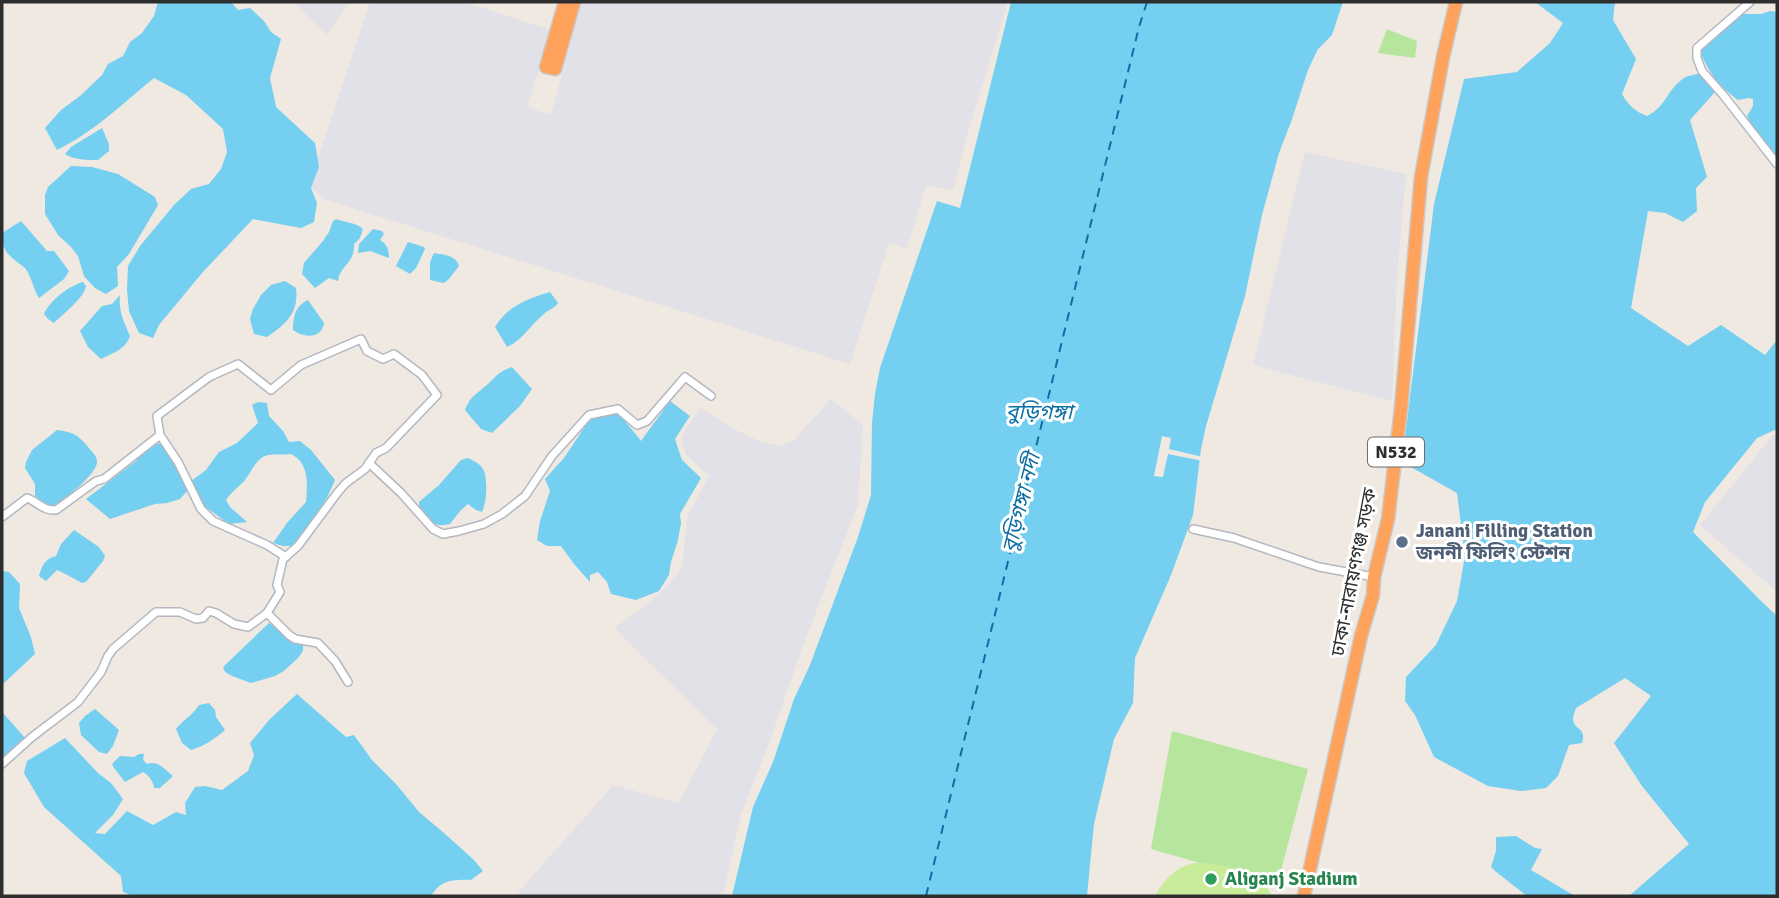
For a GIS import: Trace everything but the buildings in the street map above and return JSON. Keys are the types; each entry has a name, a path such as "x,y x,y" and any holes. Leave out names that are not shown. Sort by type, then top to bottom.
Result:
{"highway":[{"path":"565,2 546,67 555,69 574,2"},
{"name":"ঢাকা-নারায়ণগঞ্জ সড়ক","path":"1304,896 1388,519 1401,409 1421,177 1456,2"}],"street":[{"path":"1750,2 1697,48 1697,58 1702,71 1777,164"},
{"path":"2,764 78,702 101,672 113,649 156,612 180,612 196,619 203,618 209,611 234,624 248,627 267,613 280,592 277,585 283,559 286,557 298,546 346,483 365,469 376,453 386,448 437,395 422,375 394,354 383,359 368,351 361,339 301,365 271,390 238,363 209,377 157,416 160,435 178,462 201,509 212,521 267,545 286,557"},
{"path":"369,463 433,529 443,534 484,524 525,496 552,456 589,415 618,409 637,425 647,421 685,377 711,396"},
{"path":"2,517 27,498 49,511 56,510 96,481 104,479 160,435"},
{"path":"1193,529 1234,538 1319,567 1374,577"},
{"path":"267,613 295,639 318,643 335,661 348,682"}],"shaded area":[{"path":"293,2 350,2 327,35"},
{"path":"370,2 464,2 551,30 527,107 551,115 581,2 1008,2 953,190 926,185 907,249 889,243 850,364 323,199 309,184"},
{"path":"1305,152 1406,174 1397,277 1392,401 1253,365"},
{"path":"831,399 863,425 858,505 741,814 723,896 515,896 613,785 679,803 717,729 614,628 644,607 668,585 683,566 688,515 709,476 686,455 681,437 700,408 761,442 780,446 793,441"},
{"path":"1777,434 1777,592 1700,525 1773,435"}],"green space":[{"path":"1387,29 1417,41 1415,58 1378,53"},
{"path":"1172,731 1308,769 1277,885 1151,849"},
{"name":"Aliganj Stadium","path":"1195,863 1217,864 1249,874 1266,887 1272,896 1155,896 1171,875"}],"water":[{"path":"158,2 231,2 238,10 250,8 264,21 271,32 281,39 270,78 276,107 315,143 319,167 311,188 317,203 314,222 301,228 253,219 202,273 159,325 153,338 139,333 129,311 128,266 140,246 174,205 191,189 209,184 221,169 227,152 223,129 186,95 154,78 96,126 57,150 45,128 61,110 102,75 108,64 123,56 130,42 142,33 154,16"},
{"name":"বুড়িগঙ্গা","path":"1011,2 1343,2 1332,35 1318,49 1308,70 1279,153 1262,215 1245,296 1206,426 1193,515 1171,575 1135,658 1133,703 1114,739 1094,824 1087,896 732,896 753,807 773,762 794,699 810,665 871,495 872,423 880,368 937,201 960,208"},
{"path":"1535,2 1615,2 1613,20 1636,59 1622,94 1630,105 1647,116 1654,112 1678,82 1687,76 1700,73 1715,92 1690,120 1707,177 1696,188 1697,211 1683,222 1665,213 1648,211 1631,308 1688,346 1721,325 1765,355 1777,340 1777,429 1757,438 1705,502 1693,532 1777,616 1777,896 1629,896 1689,844 1642,786 1614,743 1651,696 1625,678 1576,708 1573,719 1583,734 1582,743 1569,745 1558,776 1546,788 1521,791 1488,786 1434,757 1415,715 1405,701 1406,677 1436,645 1457,601 1465,556 1457,493 1402,462 1434,204 1464,79 1517,72 1550,43 1563,23"},
{"path":"1777,12 1777,158 1747,116 1753,106 1753,99 1738,100 1725,89 1711,73 1700,52 1711,37 1736,16"},
{"path":"102,128 109,151 98,160 76,159 65,154 71,147"},
{"path":"71,166 92,167 118,174 155,197 158,205 129,254 117,267 118,286 106,294 95,288 84,276 78,256 58,235 45,214 48,187"},
{"path":"336,219 363,229 338,281 329,278 315,288 302,274 304,263 323,241"},
{"path":"21,221 47,251 54,251 69,271 64,279 39,298 25,268 9,255 3,242 2,233"},
{"path":"373,229 384,234 380,240 387,247 389,258 370,251 358,253 359,244"},
{"path":"408,242 425,249 410,274 396,266"},
{"path":"434,253 452,258 459,266 444,283 430,280 430,262"},
{"path":"285,281 296,288 295,304 290,317 267,337 254,334 250,319 261,295 271,285"},
{"path":"83,282 86,286 84,291 73,305 54,323 48,319 44,314 55,299"},
{"path":"550,292 558,303 507,347 495,327 500,320 519,304"},
{"path":"120,295 121,311 130,336 122,347 101,359 88,347 80,331 102,306 112,304"},
{"path":"308,300 324,323 320,332 311,336 293,330 296,312 300,305"},
{"path":"512,367 532,389 520,406 492,433 481,429 465,410 467,405 499,374"},
{"path":"670,401 690,416 675,439 682,460 701,478 680,514 678,540 669,575 659,591 636,600 611,594 607,582 598,572 590,575 590,582 561,546 547,546 537,540 550,491 545,479 564,458 592,416 618,412 641,441"},
{"path":"258,402 267,403 269,416 289,442 300,441 311,450 335,480 327,498 294,546 273,543 306,502 305,470 300,460 293,455 270,455 260,459 226,500 247,522 229,524 200,503 191,481 206,470 219,452 237,443 258,423 252,405"},
{"path":"57,430 78,437 94,454 97,462 85,480 51,507 35,496 35,484 25,468 32,450"},
{"path":"161,443 170,453 189,489 180,499 110,519 86,499 136,461 145,447"},
{"path":"468,458 480,465 485,473 486,490 482,512 468,504 450,524 435,524 419,511 419,502 439,485 461,460"},
{"path":"74,530 99,547 105,556 103,561 86,582 82,583 57,570 46,581 39,576 43,566 56,556 61,544"},
{"path":"2,571 9,572 20,584 19,608 35,654 2,685"},
{"path":"269,623 303,644 303,651 298,658 275,676 251,683 225,672 223,667"},
{"path":"297,694 346,737 354,735 372,760 419,812 483,871 471,880 453,880 443,884 431,896 133,896 123,892 121,876 44,807 24,773 27,761 65,738 111,783 123,799 113,815 95,833 105,834 127,811 153,825 176,812 186,815 185,803 195,787 222,790 248,771 254,755 250,743 269,720"},
{"path":"209,703 225,730 209,742 191,750 182,743 176,729 199,705"},
{"path":"95,709 119,730 107,754 99,752 81,735 79,723"},
{"path":"2,712 26,739 2,760"},
{"path":"144,754 143,760 147,764 158,764 173,776 160,788 154,788 150,778 143,772 125,782 112,764 120,756 134,757"},
{"path":"1516,836 1535,848 1542,849 1531,870 1575,896 1527,896 1491,867 1496,851 1496,837"}],"pier":[{"path":"1162,436 1171,438 1169,449 1203,457 1203,461 1168,454 1163,477 1154,476"}],"ferry route":[{"path":"926,896 1147,2"}],"place":[{"name":"Janani Filling Station জননী ফিলিং স্টেশন","path":"1402,542"},
{"name":"Aliganj Stadium","path":"1211,879"}],"water label":[{"name":"বুড়িগঙ্গা নদী","path":"1021,503"}]}
